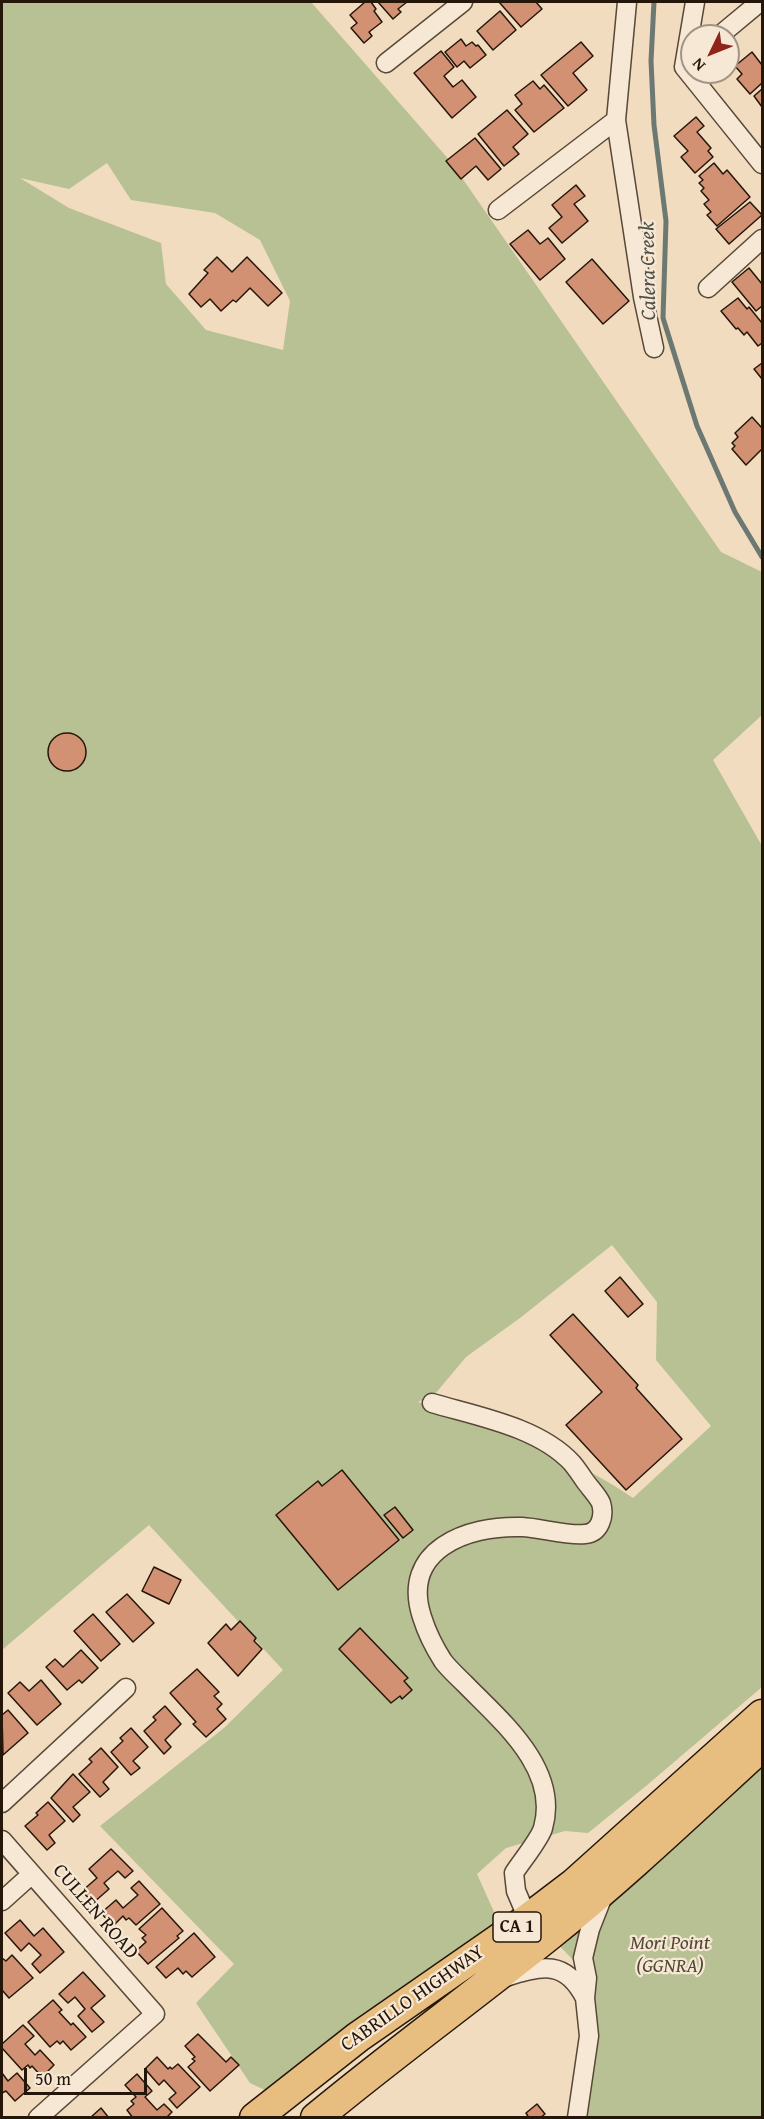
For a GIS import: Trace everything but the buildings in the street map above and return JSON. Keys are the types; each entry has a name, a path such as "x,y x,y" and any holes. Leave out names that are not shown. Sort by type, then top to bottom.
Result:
{"highway":[{"name":"CABRILLO HIGHWAY","path":"255,2118 358,2037 528,1919 612,1851 762,1715"},
{"name":"CABRILLO HIGHWAY","path":"316,2118 373,2071 491,1982 606,1888 762,1746"}],"street":[{"path":"386,63 463,2"},
{"path":"627,2 616,120 643,297 654,348"},
{"path":"692,24 694,2"},
{"path":"734,24 760,2"},
{"path":"703,84 762,164"},
{"path":"498,210 616,120"},
{"path":"708,288 762,239"},
{"path":"432,1404 510,1426 546,1443 571,1462 601,1502 603,1518 598,1527 586,1534 521,1527 477,1530 444,1545 429,1558 418,1579 417,1600 428,1635 444,1662 513,1733 536,1767 543,1787 546,1797 543,1829 514,1873 516,1891 528,1919"},
{"path":"2,1803 126,1688"},
{"name":"CULLEN ROAD","path":"2,1840 156,2014 38,2118"},
{"path":"2,1901 32,1874"},
{"path":"577,2118 589,2036 584,1958 590,1929 606,1888"},
{"path":"491,1982 528,1970 554,1968 577,1982 585,1998"}],"green space":[{"path":"2,2 311,2 451,162 721,552 762,572 762,715 713,760 762,846 762,1687 588,1833 565,1831 506,1848 477,1874 499,1923 269,2092 250,2083 196,2003 234,1964 100,1826 224,1728 283,1670 149,1525 2,1650","holes":["107,163 131,200 215,213 260,240 290,301 283,350 206,330 166,284 161,243 69,208 20,178 69,189","612,1245 657,1302 656,1360 711,1426 633,1498 556,1455 418,1402 435,1394 466,1357 520,1318"]},
{"name":"Mori Point (GGNRA)","path":"762,1746 762,2117 577,2117 585,1998 574,1961 549,1935"}],"waterway":[{"name":"Calera Creek","path":"654,2 651,61 654,125 666,221 663,318 697,426 735,512 762,557"}]}
